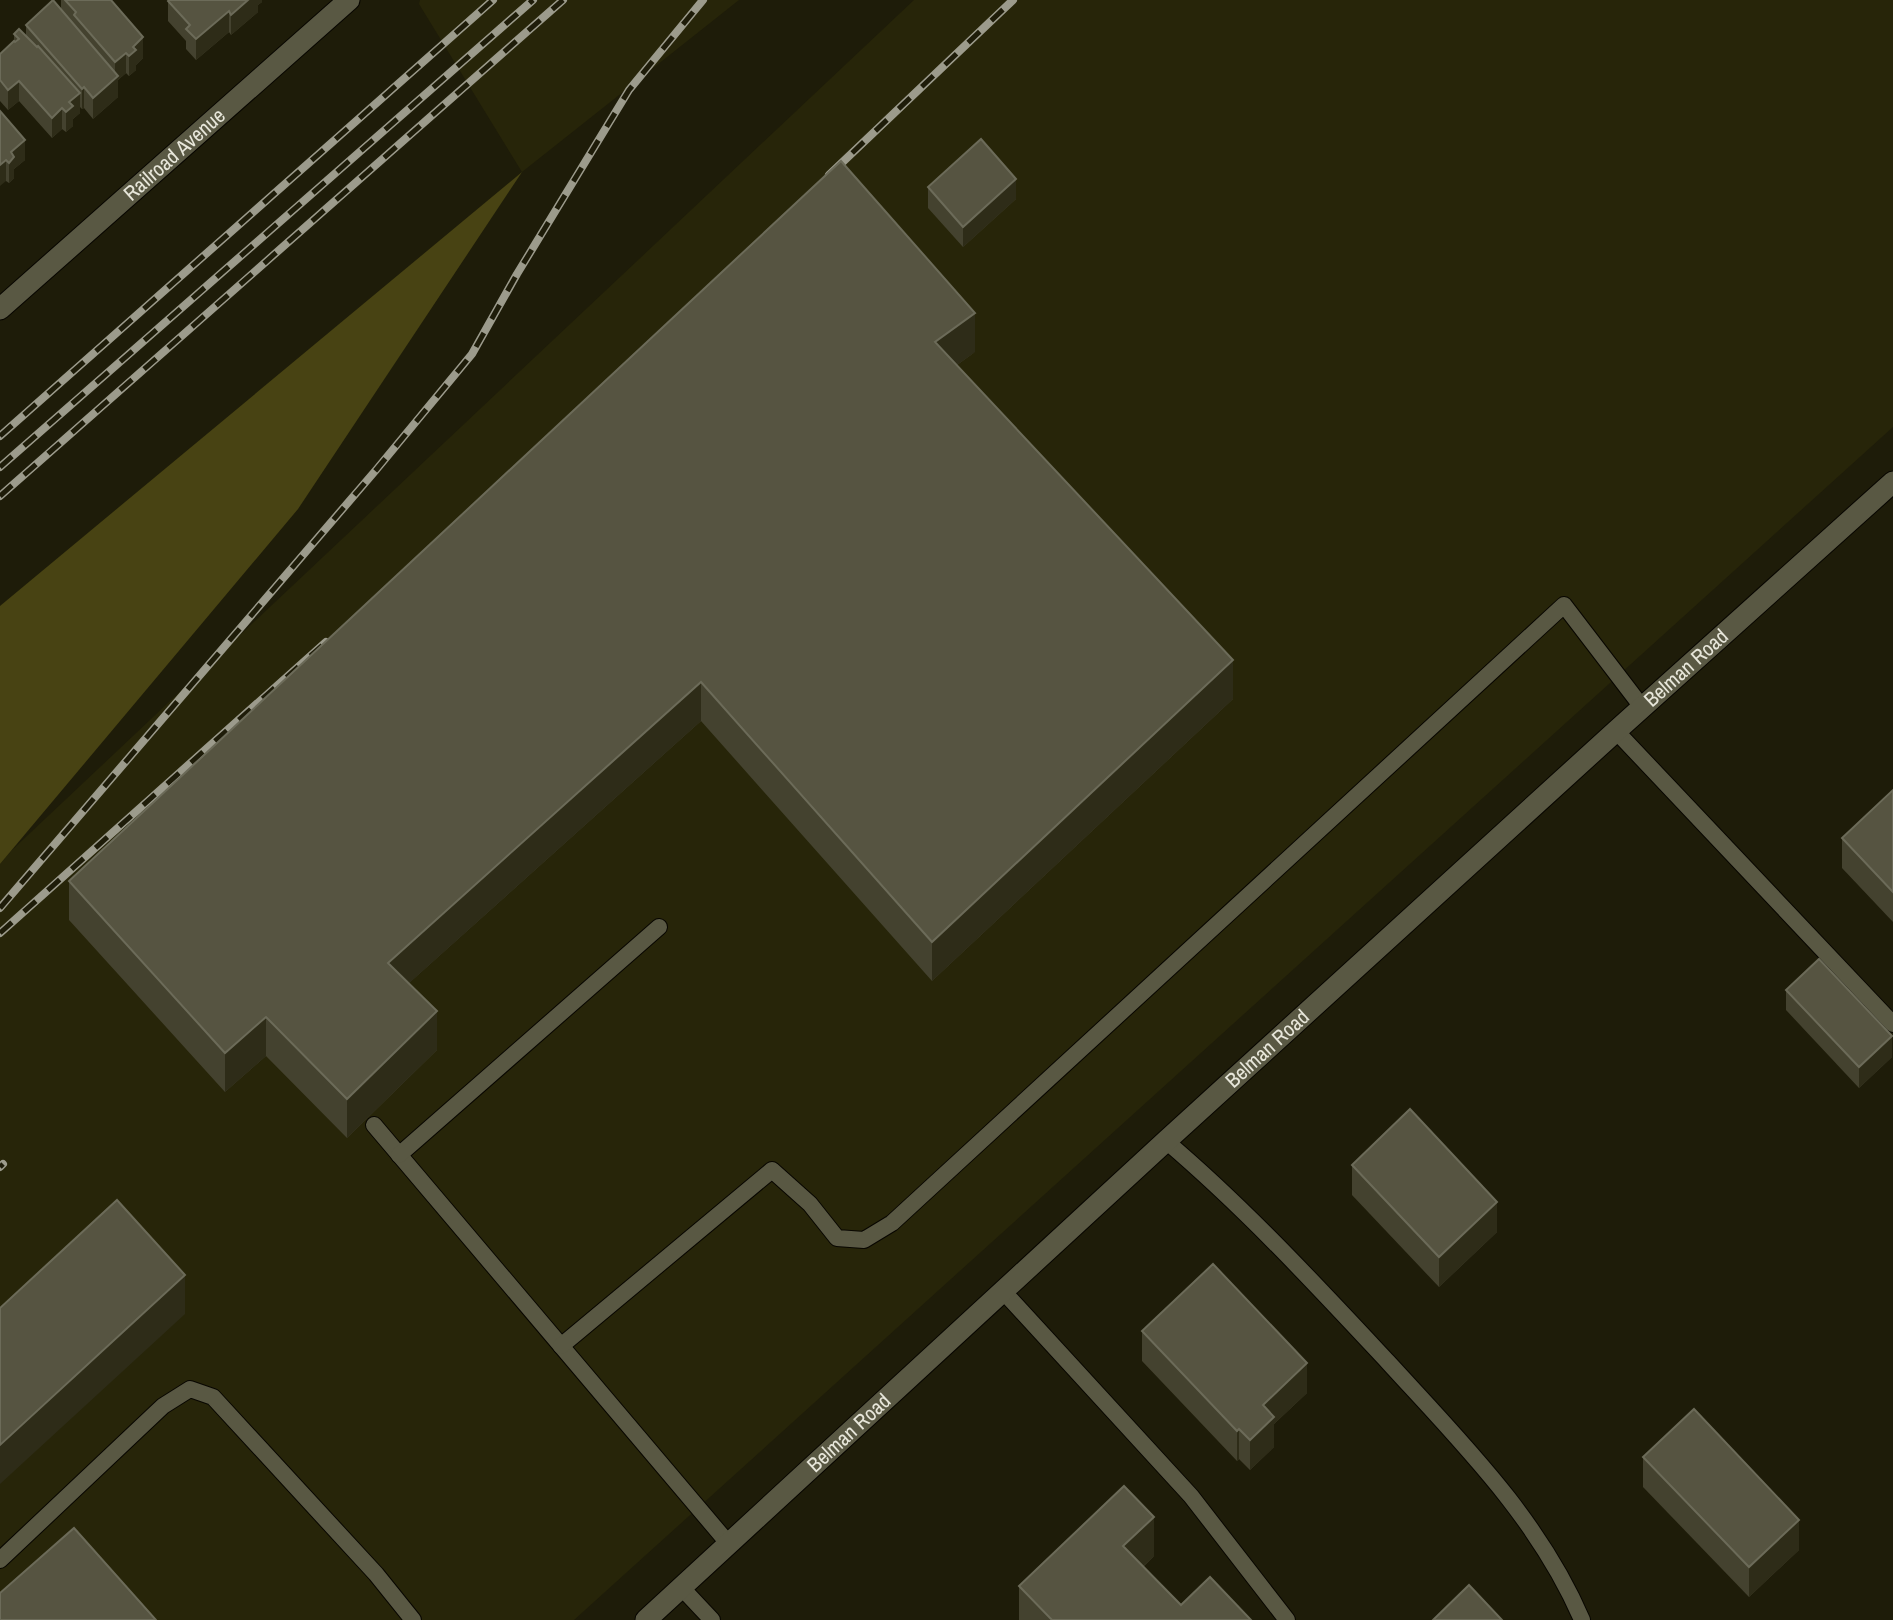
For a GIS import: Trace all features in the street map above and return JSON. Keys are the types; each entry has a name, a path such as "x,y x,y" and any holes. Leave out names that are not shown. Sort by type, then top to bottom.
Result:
{"street":[{"name":"Railroad Avenue","path":"0,310 189,139 349,0"},
{"name":"Belman Road","path":"646,1620 1642,707 1893,482"}],"lane":[{"path":"561,1346 772,1170 810,1204 837,1238 864,1240 892,1223 1564,605 1642,707"},
{"path":"1616,731 1893,1024"},
{"path":"399,1155 659,927"},
{"path":"374,1125 728,1543"},
{"path":"1166,1142 1230,1198 1336,1306 1483,1466 1530,1525 1569,1590 1582,1620"},
{"path":"1003,1291 1191,1496 1287,1620"},
{"path":"0,1560 163,1406 190,1389 213,1397 376,1574 413,1620"},
{"path":"681,1587 712,1620"}],"shaded area":[{"path":"420,0 739,0 522,172 419,4"},
{"path":"914,0 1893,0 1893,427 574,1620 0,1620 0,864"},
{"path":"522,172 298,509 0,864 0,606"}],"building":[{"path":"53,0 118,76 93,98 26,25"},
{"path":"65,0 111,0 143,37 133,47 136,50 129,56 126,53 115,62 74,15 76,12"},
{"path":"169,0 248,0 231,15 229,11 196,39 186,29 190,25"},
{"path":"19,29 80,93 69,102 73,106 66,112 62,108 52,118 19,81 8,90 0,80 0,54 19,39 14,34"},
{"path":"0,111 25,140 11,152 14,157 9,163 6,160 0,165"},
{"path":"981,139 1016,179 963,227 928,187"},
{"path":"841,161 975,313 935,342 1233,660 932,942 701,682 388,963 437,1011 347,1099 266,1017 225,1053 69,881"},
{"path":"1893,790 1893,892 1842,838"},
{"path":"1819,959 1892,1036 1859,1067 1786,990"},
{"path":"1410,1109 1497,1202 1439,1257 1352,1165"},
{"path":"117,1200 185,1275 0,1445 0,1308"},
{"path":"1213,1264 1307,1363 1263,1405 1274,1417 1250,1440 1239,1429 1237,1431 1142,1331"},
{"path":"1694,1409 1799,1520 1749,1567 1643,1457"},
{"path":"1124,1486 1154,1517 1123,1546 1181,1605 1210,1577 1251,1620 1052,1620 1019,1586"},
{"path":"74,1528 156,1620 0,1620 0,1593"},
{"path":"1469,1585 1502,1620 1433,1620"}],"railway":[{"path":"0,436 493,0"},
{"path":"0,467 533,0"},
{"path":"0,496 563,0"},
{"path":"0,908 376,470 472,354 517,274 629,90 703,0"},
{"path":"829,175 1013,0"},
{"path":"0,933 326,642"},
{"path":"0,1167 3,1164"}]}
